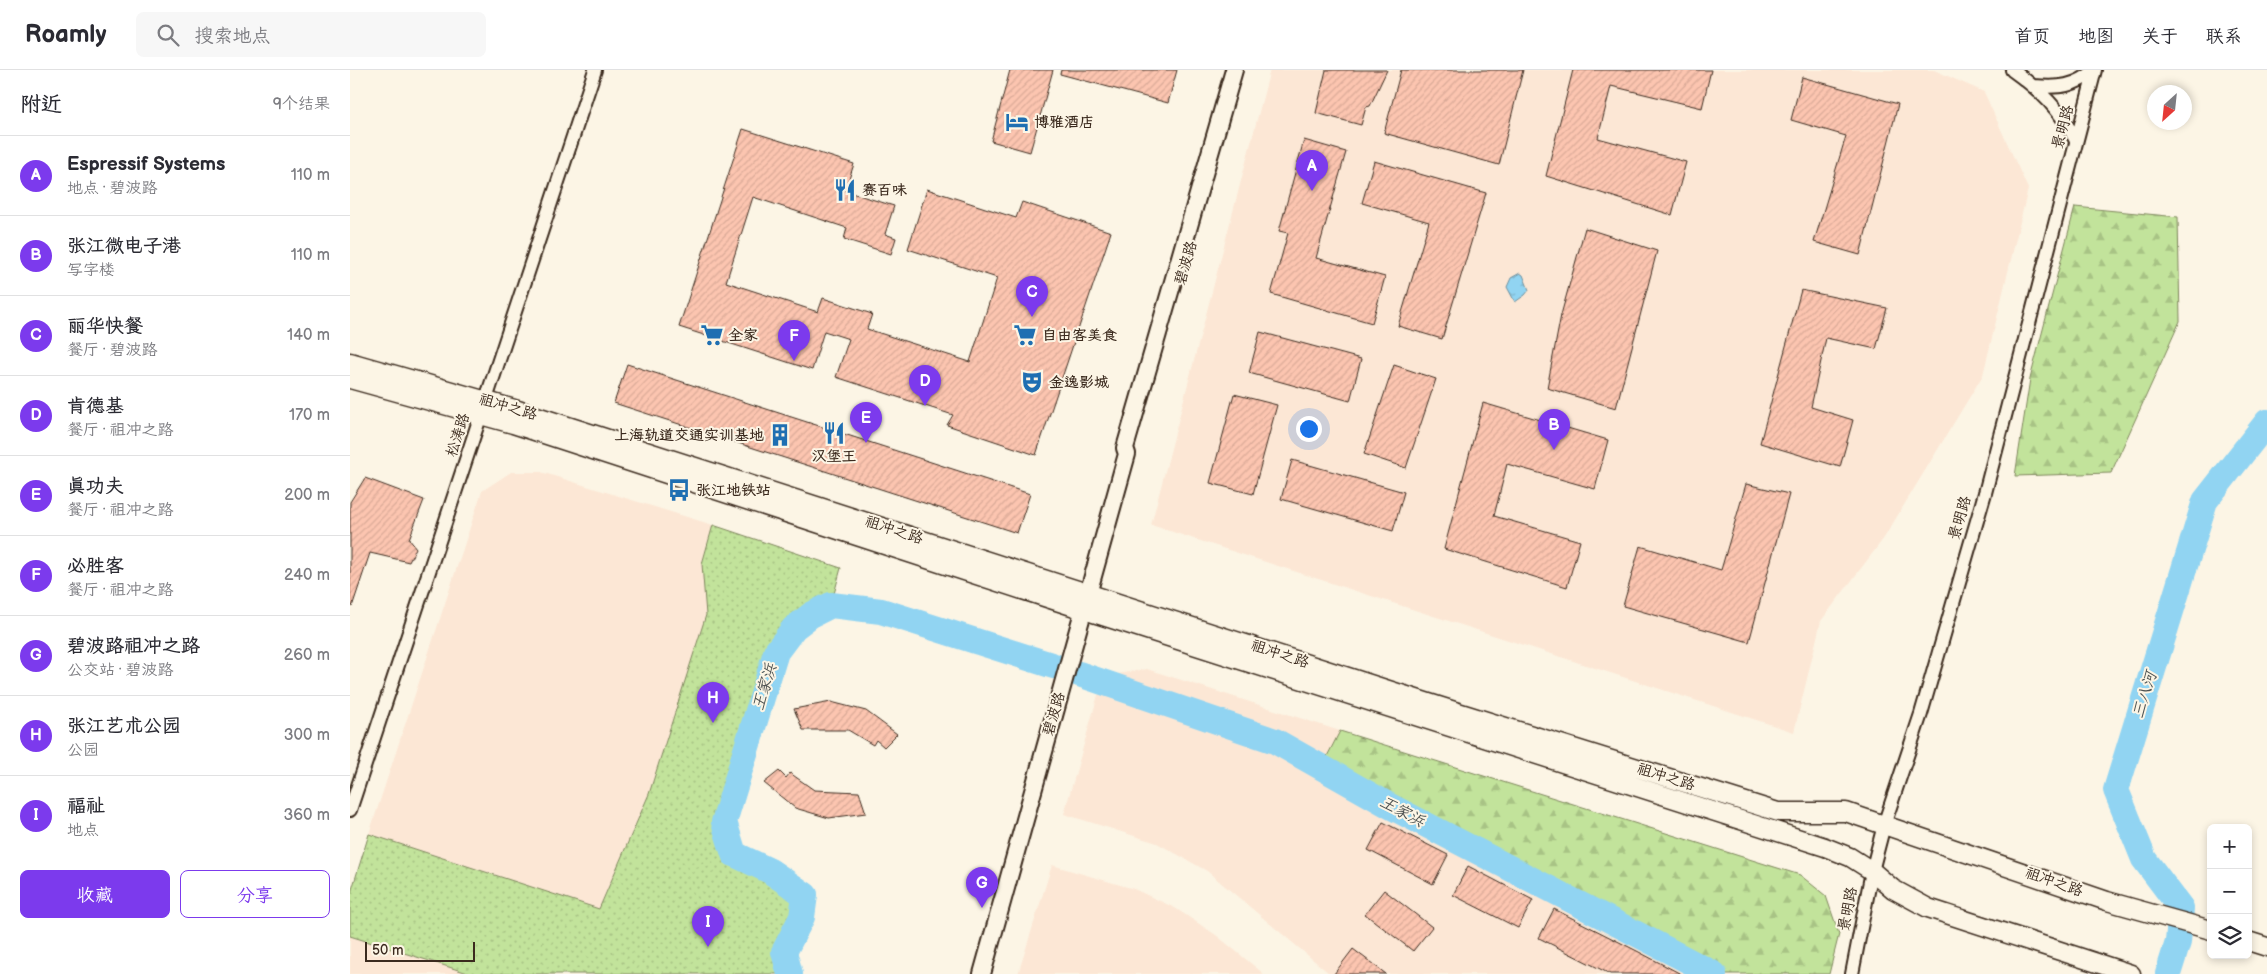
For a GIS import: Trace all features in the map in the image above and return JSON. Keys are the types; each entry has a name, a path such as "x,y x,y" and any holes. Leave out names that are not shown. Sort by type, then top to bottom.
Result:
{"main road":[{"name":"祖冲之路","path":"350,362 1084,610 1825,847 1850,857 1872,871 1892,889 1928,908 2131,974"},
{"name":"祖冲之路","path":"350,379 484,408 1089,593 1778,812 1846,812 2107,901 2207,929"}],"street":[{"name":"松涛路","path":"350,810 595,70"},
{"name":"碧波路","path":"982,974 1127,454 1125,448 1234,70"},
{"name":"碧波路","path":"1127,454 1132,450 1242,70"},
{"path":"2012,70 2034,86 2059,110 2076,141"},
{"path":"2034,86 2066,87 2076,83 2095,70"},
{"name":"景明路","path":"1852,974 1872,871 1884,825 1921,714 1984,493 2095,70"}],"shaded area":[{"path":"1270,70 1934,70 1984,92 2028,189 1983,375 1884,538 1821,621 1794,732 1151,525"},
{"path":"511,472 541,472 713,525 702,564 706,615 649,794 599,909 369,834 482,491"},
{"path":"1147,669 1340,731 1318,776 1693,974 1330,974 1207,871 1157,843 1064,814 1098,695 1117,674"},
{"path":"1052,865 1134,889 1175,908 1216,935 1264,974 1018,974"},
{"path":"350,936 471,974 350,974"}],"green space":[{"path":"2075,207 2178,217 2180,321 2111,473 2015,476 2030,379"},
{"path":"713,525 841,568 831,605 811,615 794,628 776,652 724,822 734,854 770,871 805,895 802,917 784,952 790,974 471,974 350,936 350,896 369,834 599,909 649,794 706,615 702,564"},
{"path":"1340,731 1800,875 1826,896 1839,934 1829,974 1693,974 1317,776"}],"water":[{"path":"1520,273 1523,275 1529,290 1515,302 1507,287 1511,278"}],"building":[{"name":"博雅酒店","path":"1010,70 1053,70 1030,152 991,141"},
{"path":"1061,70 1177,70 1168,103 1060,74"},
{"path":"1326,70 1387,70 1370,106 1366,107 1361,125 1316,113"},
{"path":"1401,70 1523,70 1499,165 1384,133"},
{"path":"1573,70 1711,70 1702,108 1611,86 1598,138 1686,162 1672,215 1546,176"},
{"path":"1802,77 1898,104 1860,255 1814,242 1846,136 1791,120"},
{"path":"743,129 854,164 845,191 894,206 885,234 896,238 891,254 844,239 847,228 753,197 726,282 818,312 823,298 872,314 867,329 970,362 997,278 908,249 927,189 1016,218 1022,202 1111,232 1036,455 947,425 953,415 836,377 849,339 824,331 812,370 679,327"},
{"path":"1304,140 1346,152 1316,258 1385,277 1372,323 1271,294 1288,233 1279,231"},
{"path":"1374,161 1486,193 1442,339 1398,326 1429,222 1362,203"},
{"path":"1585,228 1657,251 1616,408 1547,388 1561,315"},
{"path":"1801,290 1887,308 1876,349 1826,338 1811,407 1853,420 1840,467 1760,443"},
{"path":"1260,332 1361,359 1350,401 1249,373"},
{"name":"上海轨道交通实训基地","path":"627,364 1030,494 1017,533 614,403"},
{"path":"1394,365 1436,379 1406,468 1364,454"},
{"path":"1234,394 1277,405 1253,494 1210,483"},
{"path":"1483,403 1608,440 1595,489 1507,464 1494,516 1580,541 1567,587 1444,549"},
{"path":"1292,460 1404,492 1393,531 1281,499"},
{"path":"365,478 424,500 409,539 416,548 409,562 370,553 352,607 350,606 350,502"},
{"path":"1746,484 1789,494 1749,642 1623,606 1640,546 1721,570"},
{"path":"831,702 866,711 897,734 884,747 876,740 873,745 848,730 803,730 794,709"},
{"path":"779,771 786,778 790,773 814,790 859,792 866,813 829,818 795,808 764,783"},
{"path":"1383,822 1448,855 1433,884 1368,850"},
{"path":"1468,866 1533,900 1518,928 1453,895"},
{"path":"1384,890 1432,927 1413,951 1365,914"},
{"path":"1554,909 1681,974 1610,974 1539,938"},
{"path":"1353,949 1386,974 1334,974"}],"waterway":[{"name":"三八河","path":"2168,974 2178,942 2181,908 2144,859 2116,790 2205,501 2267,422"},
{"name":"王家浜","path":"790,974 784,952 802,917 805,895 770,871 734,854 724,822 776,652 794,628 811,615 831,605 881,611 1054,666"},
{"name":"王家浜","path":"1079,674 1275,741 1390,806 1714,974"}],"place":[{"name":"博雅酒店","path":"1017,122"},
{"name":"赛百味","path":"845,190"},
{"name":"Espressif Systems","path":"1312,191"},
{"name":"丽华快餐","path":"1032,317"},
{"name":"全家","path":"712,335"},
{"name":"自由客美食","path":"1025,335"},
{"name":"必胜客","path":"794,361"},
{"name":"金逸影城","path":"1032,382"},
{"name":"肯德基","path":"925,406"},
{"name":"汉堡王","path":"834,433"},
{"name":"上海轨道交通实训基地","path":"780,435"},
{"name":"真功夫","path":"866,443"},
{"name":"张江微电子港","path":"1554,450"},
{"name":"张江地铁站","path":"679,490"},
{"name":"张江艺术公园","path":"713,723"},
{"name":"碧波路祖冲之路","path":"982,908"},
{"name":"福祉","path":"708,947"}]}
